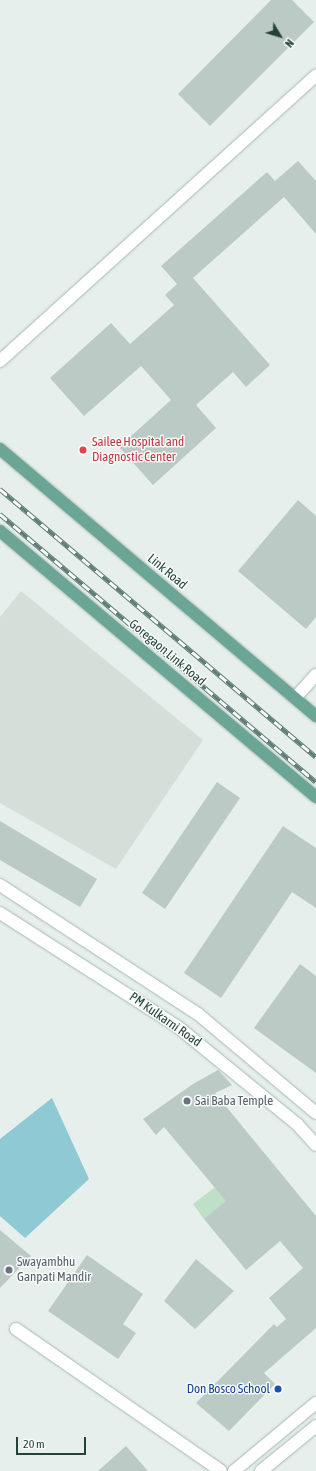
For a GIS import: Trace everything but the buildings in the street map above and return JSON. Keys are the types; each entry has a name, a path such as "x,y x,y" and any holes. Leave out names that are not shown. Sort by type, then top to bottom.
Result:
{"main road":[{"name":"Link Road","path":"0,449 316,716"},
{"name":"Goregaon Link Road","path":"0,531 316,797"}],"street":[{"path":"0,361 316,75"},
{"path":"295,698 316,675"},
{"name":"PM Kulkarni Road","path":"0,885 198,1014 316,1113"},
{"name":"PM Kulkarni Road","path":"0,913 178,1027 297,1124 316,1145"},
{"path":"16,1329 220,1471"},
{"path":"234,1471 316,1403"},
{"path":"261,1471 316,1426"}],"shaded area":[{"path":"21,591 203,740 116,869 0,803 0,617"}],"green space":[{"path":"232,1174 264,1215 204,1219 193,1204"}],"water":[{"path":"52,1098 89,1179 25,1238 0,1216 0,1139"}],"railway":[{"path":"0,489 316,757"},
{"path":"0,514 316,782"}],"place":[{"name":"Sailee Hospital and Diagnostic Center","path":"83,450"},
{"name":"Sai Baba Temple","path":"187,1101"},
{"name":"Swayambhu Ganpati Mandir","path":"9,1270"},
{"name":"Don Bosco School","path":"278,1389"}]}
